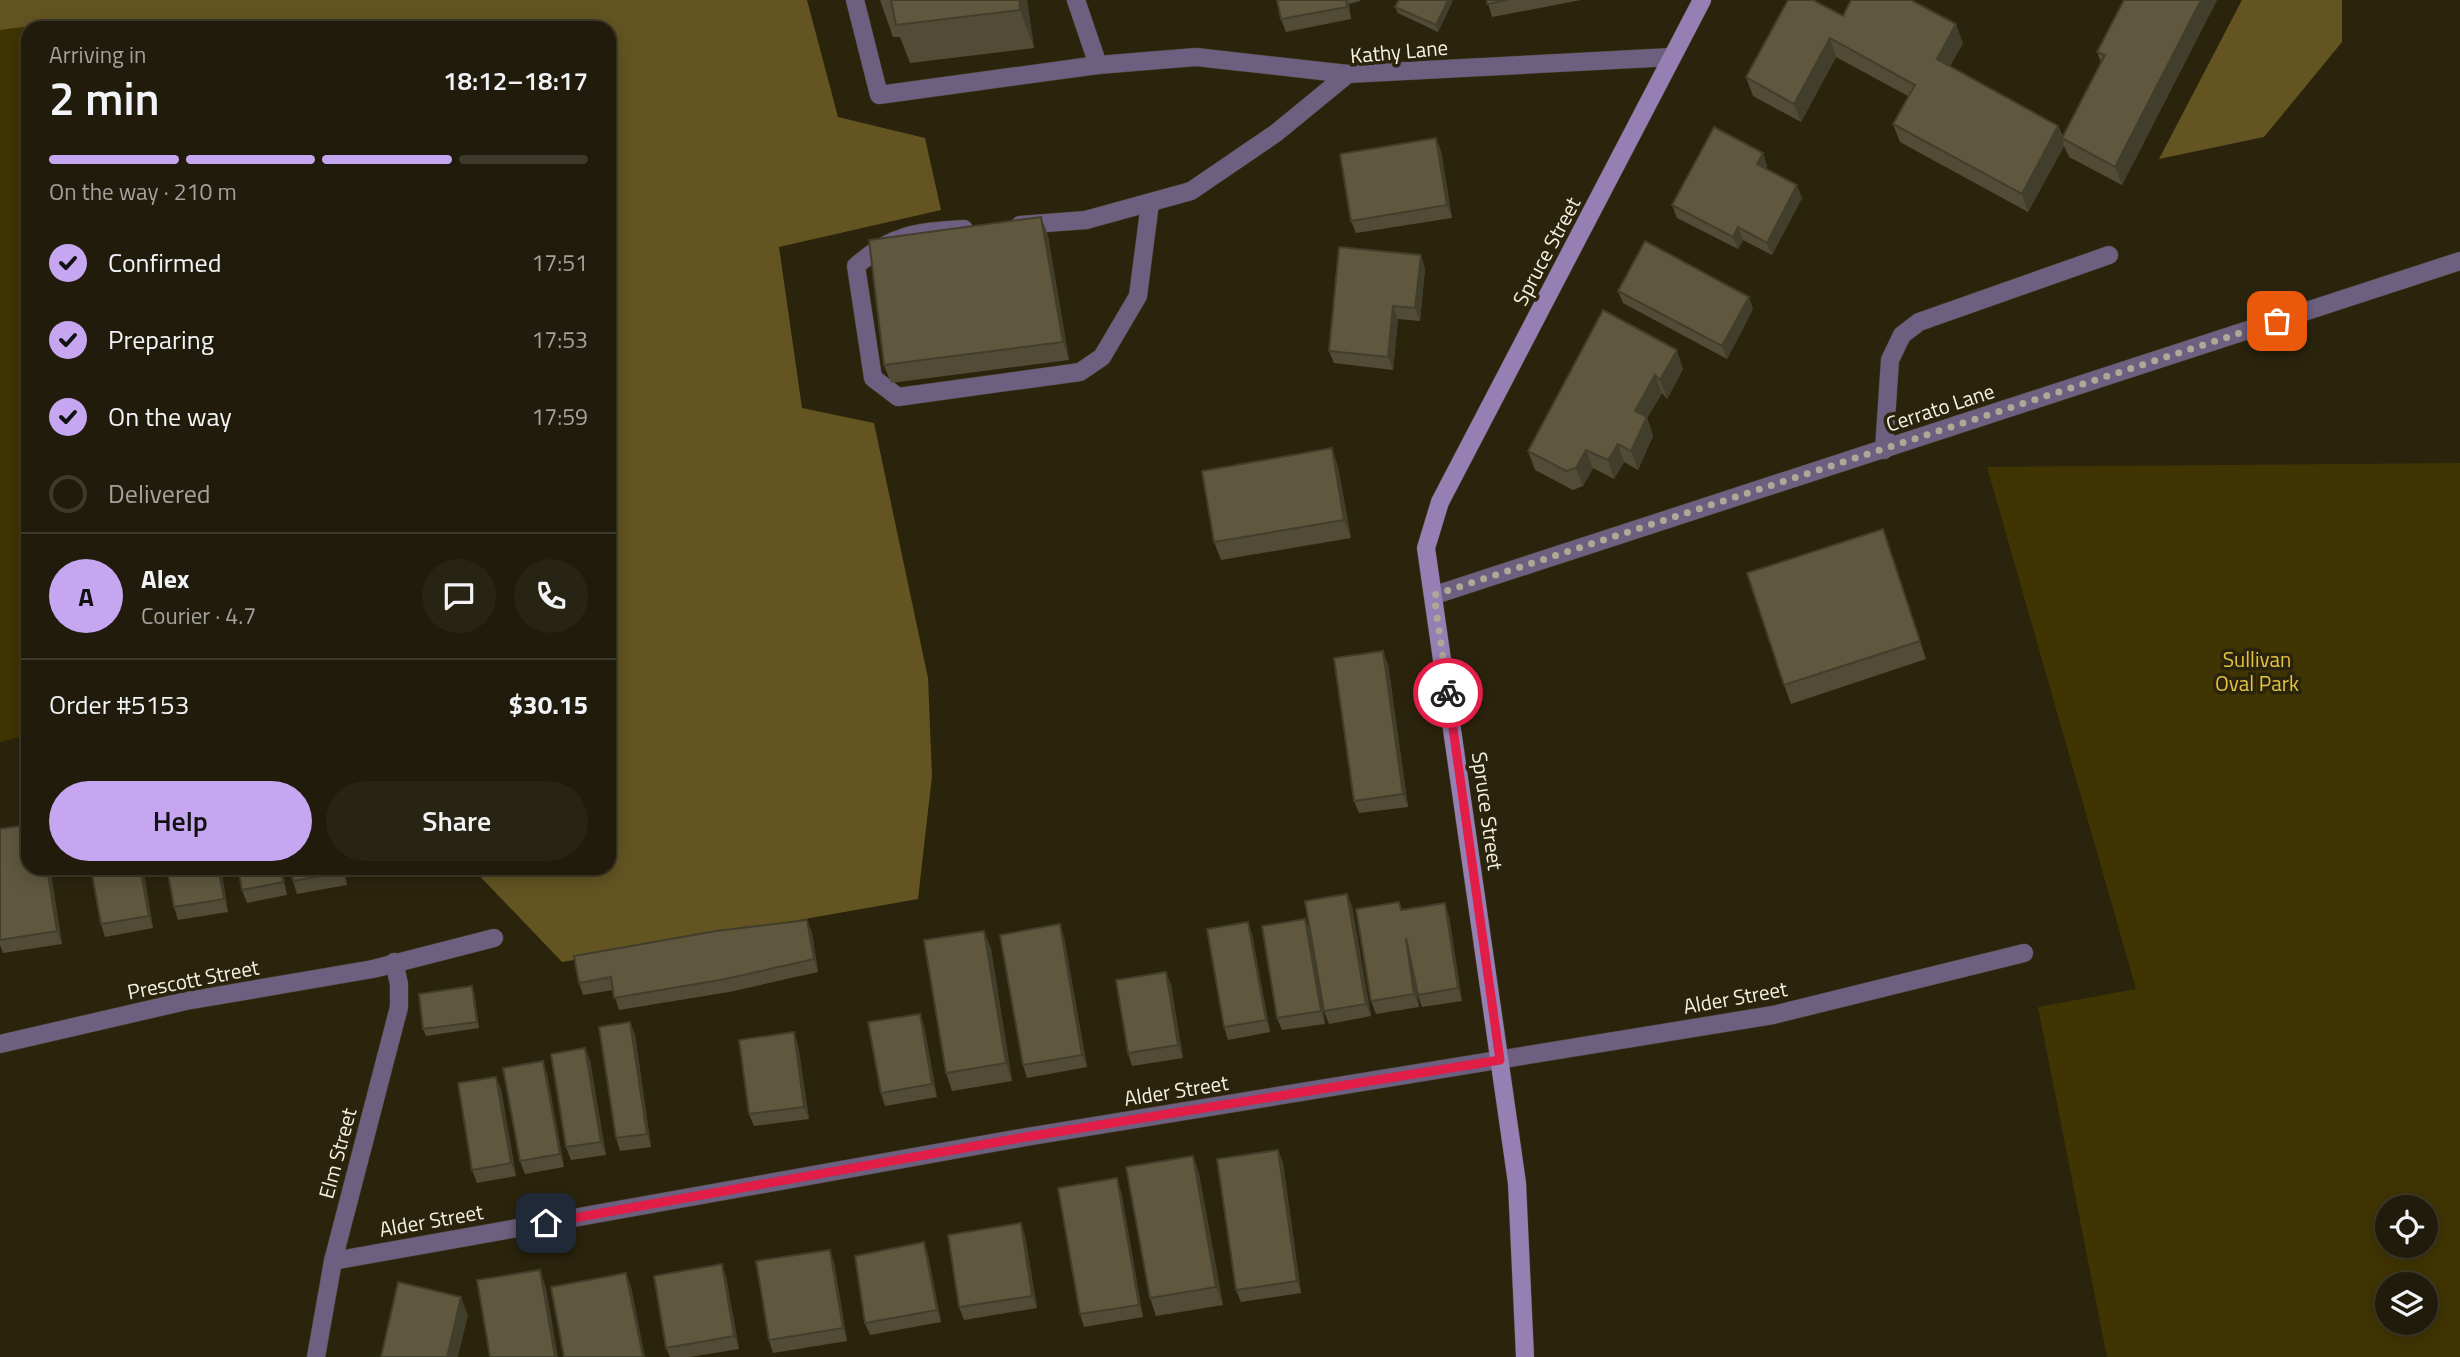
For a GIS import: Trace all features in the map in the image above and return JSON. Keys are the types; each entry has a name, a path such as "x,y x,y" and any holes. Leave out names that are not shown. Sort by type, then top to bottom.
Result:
{"street":[{"path":"855,0 879,95 1098,65 1196,57 1348,75"},
{"path":"1076,0 1098,65"},
{"name":"Spruce Street","path":"1525,1357 1517,1183 1426,548 1440,502 1702,0"},
{"name":"Kathy Lane","path":"1150,202 1138,296 1102,357 1080,372 898,397 873,378 856,266 878,247 918,232 1086,220 1150,202 1191,191 1276,133 1348,75 1672,57"},
{"path":"1884,450 1890,360 1902,335 1919,322 2109,255"},
{"name":"Cerrato Lane","path":"1434,595 2460,261"},
{"name":"Prescott Street","path":"0,1044 186,1001 373,969 494,938"},
{"name":"Alder Street","path":"333,1261 1026,1137 1773,1015 2024,953"},
{"name":"Elm Street","path":"316,1357 333,1261 399,1007 399,984 394,962"}],"green space":[{"path":"21,27 21,737 0,742 0,30"},
{"name":"Sullivan Oval Park","path":"2460,463 2460,1357 2107,1357 2038,1007 2136,989 1987,467"}],"shaded area":[{"path":"0,0 807,0 838,117 925,138 941,210 779,247 802,408 874,423 928,678 932,776 918,899 562,962 479,875 616,875 616,21 21,21 21,27 0,30"},
{"path":"2242,0 2342,0 2342,42 2264,137 2159,159"}],"building":[{"path":"891,0 1019,0 1020,10 896,25"},
{"path":"1277,0 1346,0 1347,7 1281,19"},
{"path":"1399,0 1448,0 1436,25 1395,7"},
{"path":"1487,0 1508,0 1487,4"},
{"path":"1788,0 1813,0 1843,16 1851,0 1911,0 1956,24 1937,59 2058,126 2022,194 1893,124 1915,85 1830,38 1794,104 1746,77"},
{"path":"2124,0 2201,0 2115,167 2062,138 2105,55 2097,52"},
{"path":"1714,127 1763,153 1757,164 1797,185 1767,243 1738,227 1733,237 1672,205"},
{"path":"1436,138 1447,205 1351,221 1340,154"},
{"path":"1041,217 1063,342 884,365 869,240"},
{"path":"1645,241 1749,297 1722,346 1618,291"},
{"path":"1339,247 1421,255 1415,308 1393,306 1388,357 1329,351"},
{"path":"1603,310 1677,350 1660,380 1655,375 1635,411 1647,417 1631,451 1618,444 1608,460 1586,450 1576,468 1566,471 1528,451"},
{"path":"1332,448 1344,520 1214,542 1202,471"},
{"path":"1883,529 1920,641 1784,685 1747,573"},
{"path":"1383,651 1403,794 1354,801 1334,658"},
{"path":"21,826 21,875 48,875 57,931 0,940 0,829"},
{"path":"92,875 141,875 149,916 101,924"},
{"path":"168,875 219,875 224,899 174,907"},
{"path":"239,875 282,875 283,882 242,890"},
{"path":"292,875 326,875 293,881"},
{"path":"1347,894 1366,1004 1324,1011 1305,901"},
{"path":"1399,902 1401,910 1445,903 1458,988 1418,995 1406,938 1414,994 1371,1001 1356,909"},
{"path":"1305,919 1321,1011 1277,1018 1262,926"},
{"path":"807,920 814,959 725,979 614,998 611,977 579,983 574,956 716,931"},
{"path":"1248,922 1266,1020 1224,1027 1207,929"},
{"path":"1060,924 1082,1055 1023,1065 1000,935"},
{"path":"984,931 1006,1063 946,1073 924,940"},
{"path":"1166,972 1178,1045 1128,1053 1116,980"},
{"path":"472,986 477,1022 423,1029 419,994"},
{"path":"920,1014 932,1084 881,1093 868,1022"},
{"path":"630,1022 647,1134 616,1138 599,1027"},
{"path":"794,1032 804,1107 749,1114 739,1040"},
{"path":"585,1048 601,1142 566,1147 551,1054"},
{"path":"543,1061 560,1154 520,1161 503,1068"},
{"path":"496,1077 511,1163 472,1170 458,1083"},
{"path":"1278,1150 1297,1281 1236,1290 1217,1159"},
{"path":"1193,1156 1216,1287 1150,1298 1126,1167"},
{"path":"1117,1178 1139,1305 1080,1314 1058,1188"},
{"path":"1021,1223 1032,1296 959,1307 948,1235"},
{"path":"924,1242 937,1310 865,1323 855,1256"},
{"path":"830,1250 843,1328 769,1340 756,1261"},
{"path":"722,1264 734,1336 666,1348 654,1276"},
{"path":"540,1270 555,1357 490,1357 477,1280"},
{"path":"626,1273 643,1357 564,1357 551,1287"},
{"path":"398,1282 461,1297 447,1357 381,1357"}],"way so far":[{"path":"1448,693 1434,595 2277,321"}],"route":[{"path":"546,1223 1026,1137 1500,1060 1448,693"}]}
